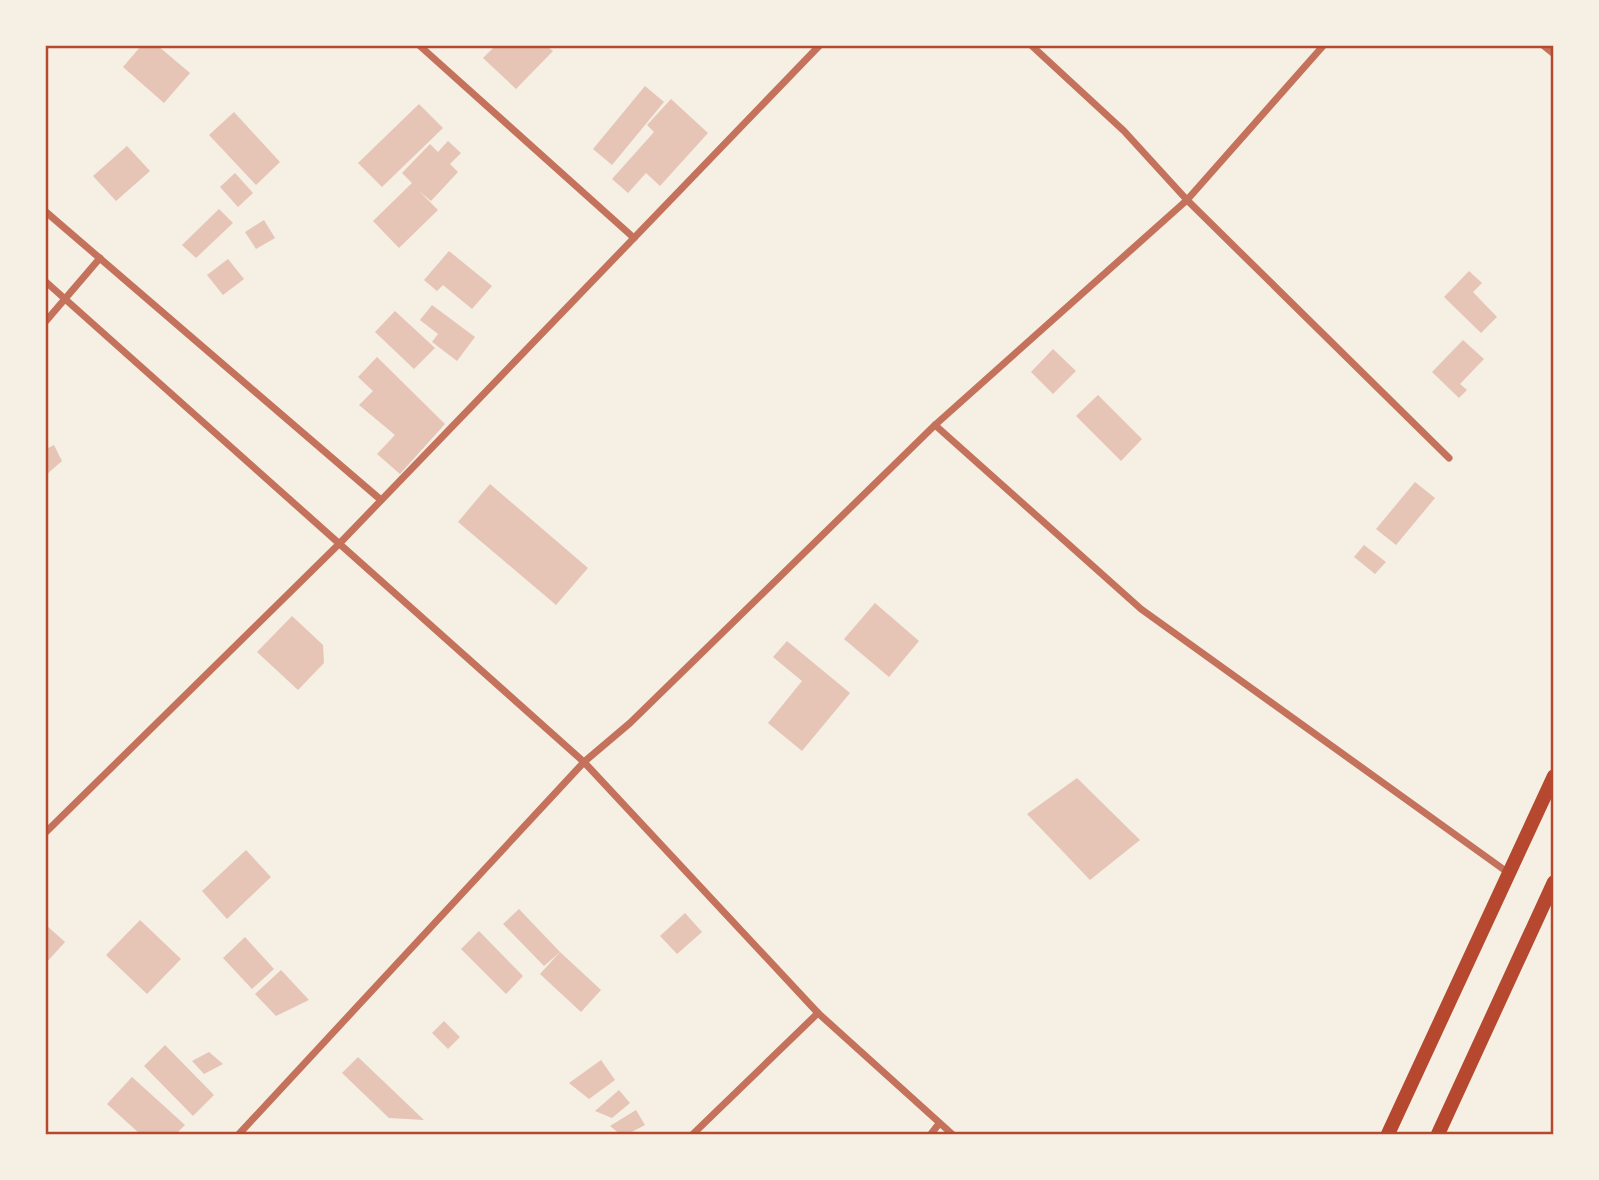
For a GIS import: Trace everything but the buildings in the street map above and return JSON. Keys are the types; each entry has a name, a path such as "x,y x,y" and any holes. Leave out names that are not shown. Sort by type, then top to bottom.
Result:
{"main road":[{"path":"1388,1135 1510,874 1553,775"},
{"path":"1438,1135 1553,883"}],"street":[{"path":"421,46 634,238"},
{"path":"46,832 339,544 820,46"},
{"path":"1032,46 1124,131 1187,200 1449,458"},
{"path":"239,1135 584,762 631,723 935,425 1187,200 1322,46"},
{"path":"1544,46 1553,54"},
{"path":"46,212 381,500"},
{"path":"46,321 100,258"},
{"path":"46,282 584,762 818,1013 952,1135"},
{"path":"935,425 1142,609 1510,874"},
{"path":"693,1135 818,1013"},
{"path":"931,1135 938,1125"}]}
